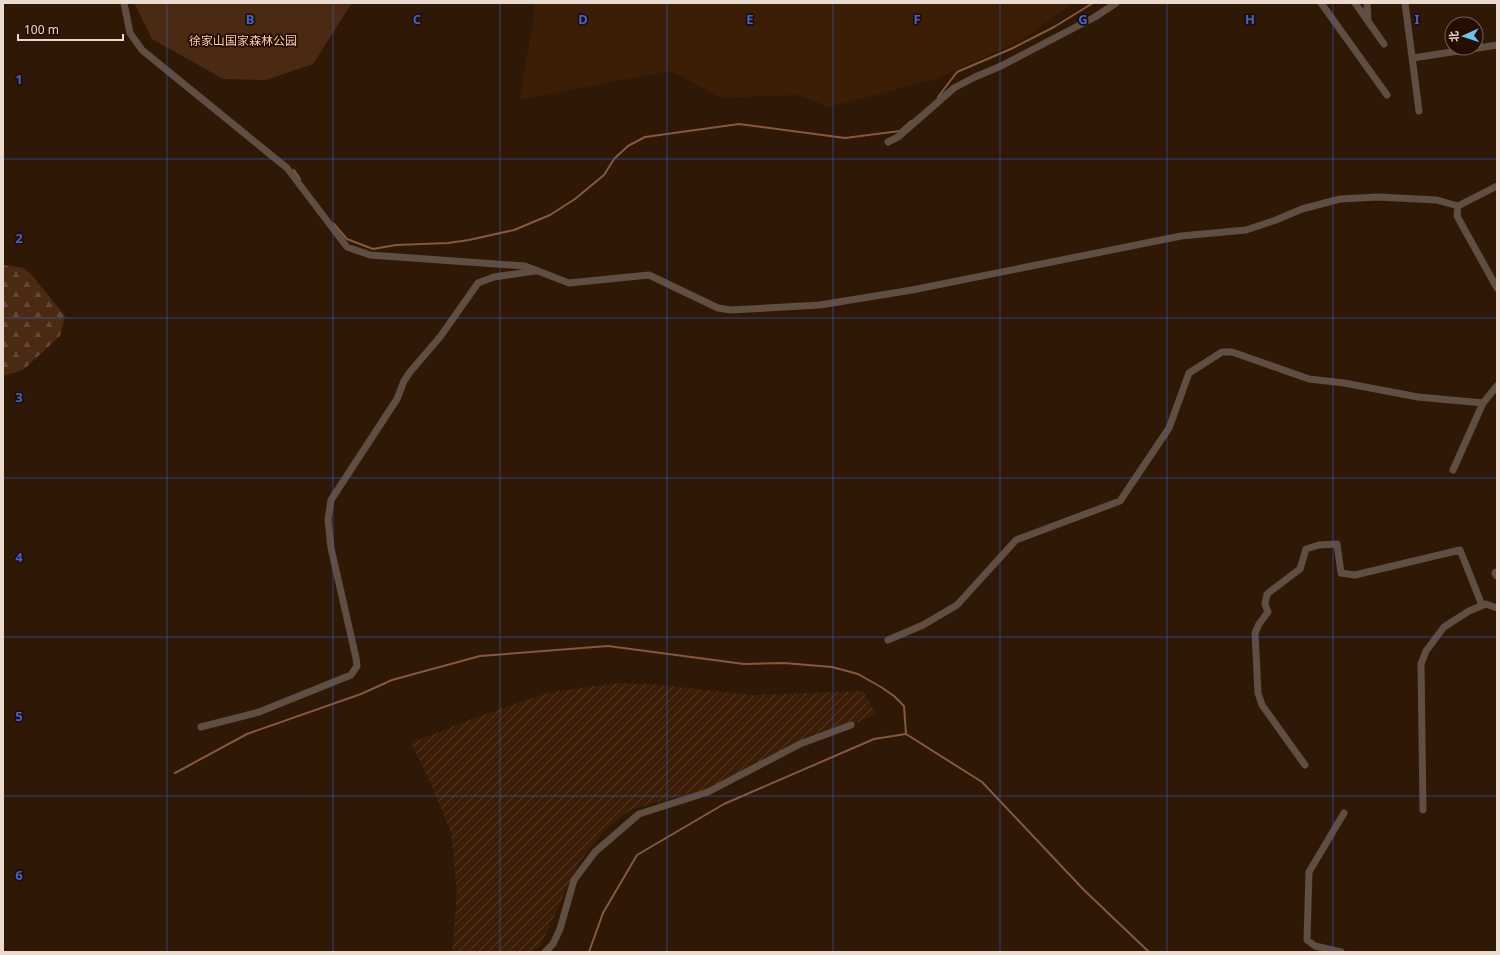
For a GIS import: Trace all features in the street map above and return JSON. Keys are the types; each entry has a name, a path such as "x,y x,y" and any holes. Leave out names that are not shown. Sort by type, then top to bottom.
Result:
{"street":[{"path":"124,3 130,32 142,50 287,168 347,247 370,255 525,266 570,283 649,275 718,308 731,310 820,305 912,290 1181,236 1246,230 1302,209 1340,199 1378,197 1437,200 1458,206 1497,186"},
{"path":"888,142 898,137 954,88 1022,56 1095,17 1116,3"},
{"path":"1320,3 1386,95"},
{"path":"1355,3 1384,44"},
{"path":"1367,3 1368,22"},
{"path":"1405,3 1419,111"},
{"path":"1412,58 1497,45"},
{"path":"1458,206 1457,216 1497,288"},
{"path":"201,727 259,712 351,675 357,666 330,548 328,520 331,500 398,398 404,382 410,372 440,337 478,283 494,277 535,271"},
{"path":"888,640 923,625 957,605 1016,540 1120,501 1169,428 1189,373 1222,352 1232,352 1309,379 1344,383 1418,397 1483,403"},
{"path":"1453,470 1483,403 1497,386"},
{"path":"1305,765 1262,706 1258,693 1255,634 1259,624 1268,612 1265,604 1267,594 1300,569 1306,549 1319,545 1337,544 1340,573 1355,575 1460,550 1482,605"},
{"path":"1423,810 1422,664 1426,650 1444,627 1469,610 1482,605 1491,605 1497,608"},
{"path":"545,952 553,944 560,929 574,880 595,852 639,814 708,792 800,744 851,725"},
{"path":"1341,952 1314,946 1307,940 1309,872 1344,812"}],"shaded area":[{"path":"533,3 1075,3 1018,42 936,79 829,107 797,95 722,98 670,71 519,100 534,18"},
{"path":"618,683 651,684 752,695 863,691 876,714 845,728 784,751 711,788 632,809 607,828 579,862 541,945 532,952 452,952 457,892 451,833 431,784 411,743 479,716 550,692"}],"green space":[{"name":"徐家山国家森林公园","path":"134,3 352,3 313,64 266,80 223,79 152,39"},
{"path":"3,265 23,268 31,274 65,316 60,336 23,370 3,376"}],"waterway":[{"path":"938,97 957,72 1013,48 1054,27 1093,3"},
{"path":"334,224 347,239 373,249 396,245 448,243 469,240 514,230 550,215 575,199 604,175 614,159 628,146 645,137 739,124 845,138 900,131 911,121"},
{"path":"294,170 300,179"},
{"path":"175,773 247,734 361,694 392,680 480,656 608,646 744,664 784,663 832,667 858,674 894,696 904,706 906,734"},
{"path":"589,952 603,913 637,855 724,804 874,739 906,734 982,782 1084,890 1149,952"}]}
